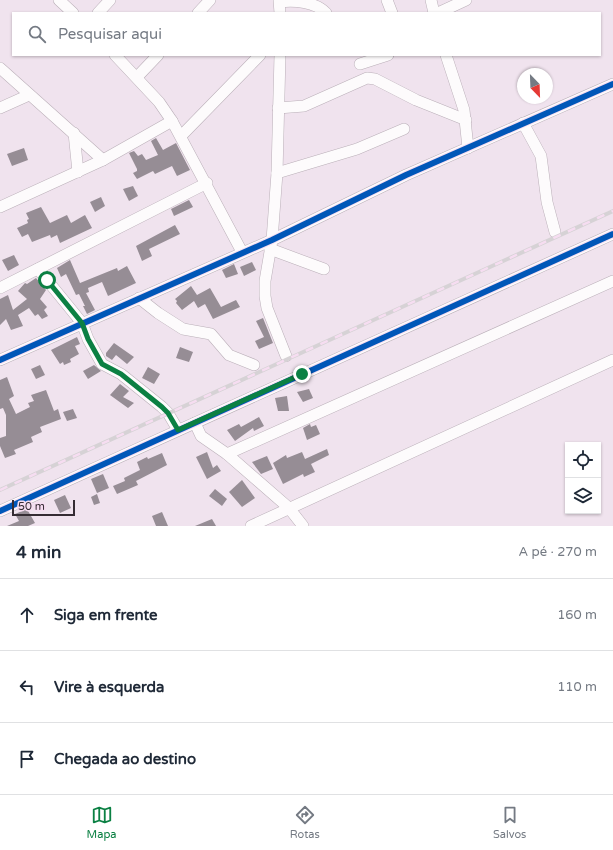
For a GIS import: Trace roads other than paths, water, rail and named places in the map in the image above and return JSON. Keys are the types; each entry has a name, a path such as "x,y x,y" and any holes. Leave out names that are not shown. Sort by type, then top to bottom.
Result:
{"street":[{"path":"59,0 72,12"},
{"path":"99,12 110,0"},
{"path":"199,12 210,0"},
{"path":"387,0 392,12"},
{"path":"431,0 434,12"},
{"path":"440,12 466,0"},
{"path":"283,3 321,7"},
{"path":"116,56 159,102 172,121 242,252"},
{"path":"137,77 157,56"},
{"path":"181,136 259,56"},
{"path":"280,56 277,173 271,244 265,281 267,308 286,356"},
{"path":"367,78 358,59 380,56"},
{"path":"446,56 466,120 468,148"},
{"path":"0,68 103,160"},
{"path":"278,108 304,106 367,78 375,79 416,100 466,120"},
{"path":"0,360 242,252 271,244 399,178 613,84"},
{"path":"0,108 29,95"},
{"path":"0,207 103,160 172,121"},
{"path":"523,123 541,156 547,202 554,232"},
{"path":"277,173 356,149 404,128"},
{"path":"74,133 78,172"},
{"path":"0,288 206,183"},
{"path":"0,511 613,234"},
{"path":"271,244 324,269"},
{"path":"38,268 82,323 88,339 102,364 121,374 162,407 168,413 178,430"},
{"path":"227,454 613,281"},
{"path":"139,298 158,313 183,329 211,334 229,355 254,365"},
{"path":"251,526 613,360"},
{"path":"195,422 202,436 227,454 289,508 303,526"}],"railway":[{"path":"0,490 613,211"}]}
